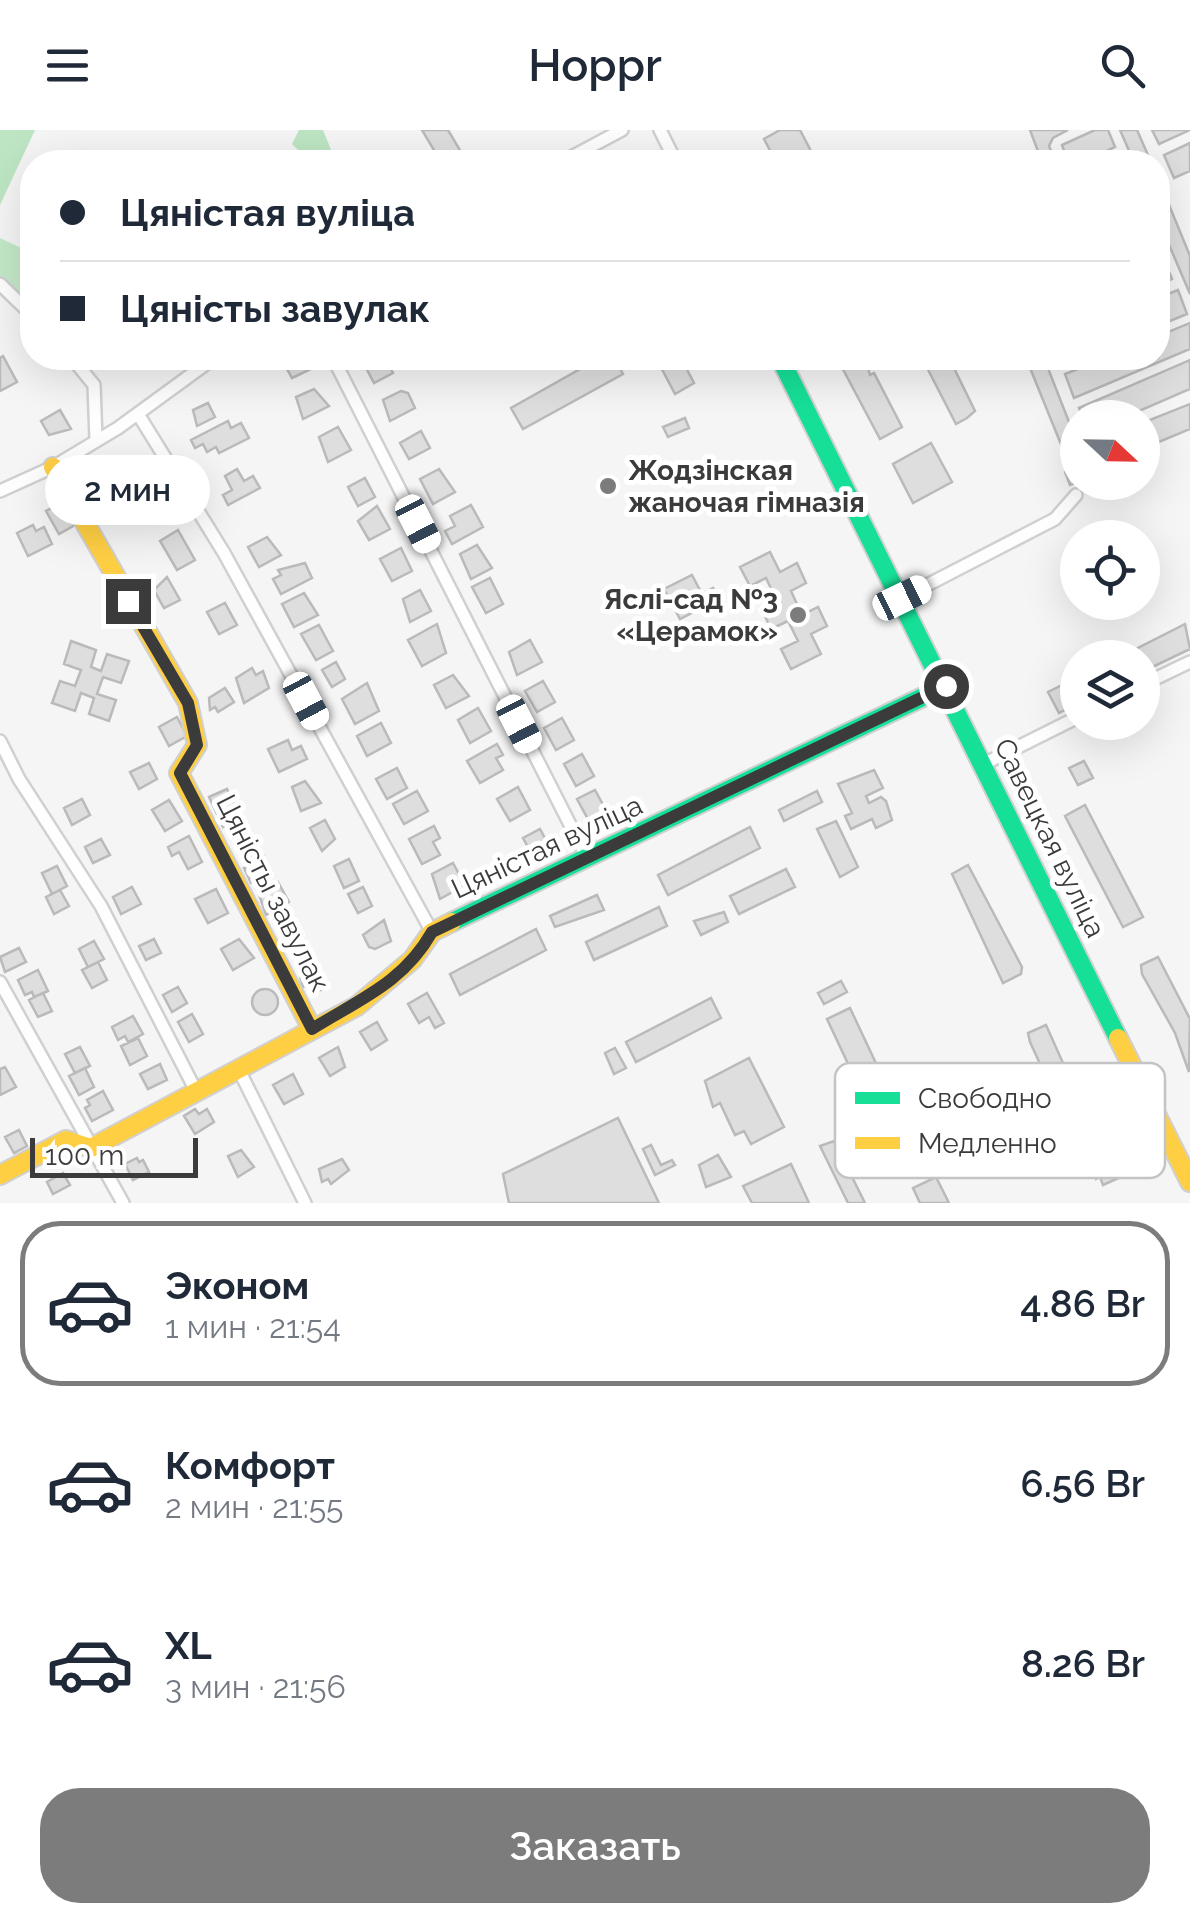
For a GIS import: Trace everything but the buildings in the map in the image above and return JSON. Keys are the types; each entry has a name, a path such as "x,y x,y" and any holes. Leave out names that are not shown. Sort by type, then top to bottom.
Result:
{"street":[{"path":"584,150 622,130"},
{"path":"0,284 20,303"},
{"path":"82,370 94,385 96,440"},
{"path":"0,491 53,467 118,428 198,370"},
{"path":"338,370 587,858"},
{"name":"Савецкая вуліца","path":"786,370 1131,1063"},
{"path":"138,414 233,569 432,932"},
{"name":"Цяністы завулак","path":"53,467 188,703 197,745 180,773 312,1029"},
{"path":"902,598 1056,520 1072,500"},
{"path":"1160,676 1190,662"},
{"name":"Цяністая вуліца","path":"91,1148 380,992 422,949 432,932 946,686"},
{"path":"984,764 1060,726"},
{"path":"0,741 19,779 101,906 195,1089"},
{"path":"0,982 123,1203"},
{"path":"239,1070 304,1203"},
{"name":"Савецкая вуліца","path":"1165,1131 1190,1182"},
{"path":"0,1175 66,1140 91,1148"}],"green space":[{"path":"0,130 35,130 26,150 20,150 20,162 0,205"},
{"path":"299,130 323,130 331,150 298,150 292,144"},
{"path":"0,238 20,247 20,299 0,280"}],"traffic: fast":[{"path":"786,370 1118,1038"},
{"path":"452,922 946,686"}],"traffic: slow":[{"path":"53,467 188,703 197,745 179,773 312,1029"},
{"path":"0,1175 66,1140 91,1148 357,1006 412,960 432,932 452,922"},
{"path":"1118,1038 1130,1063"},
{"path":"1165,1132 1190,1182"}],"place":[{"name":"Жодзінская жаночая гімназія","path":"608,486"},
{"name":"Яслі-сад №3 «Церамок»","path":"798,615"}],"route":[{"path":"128,601 188,703 197,745 180,773 312,1029 380,992 422,949 432,932 946,686"}]}
